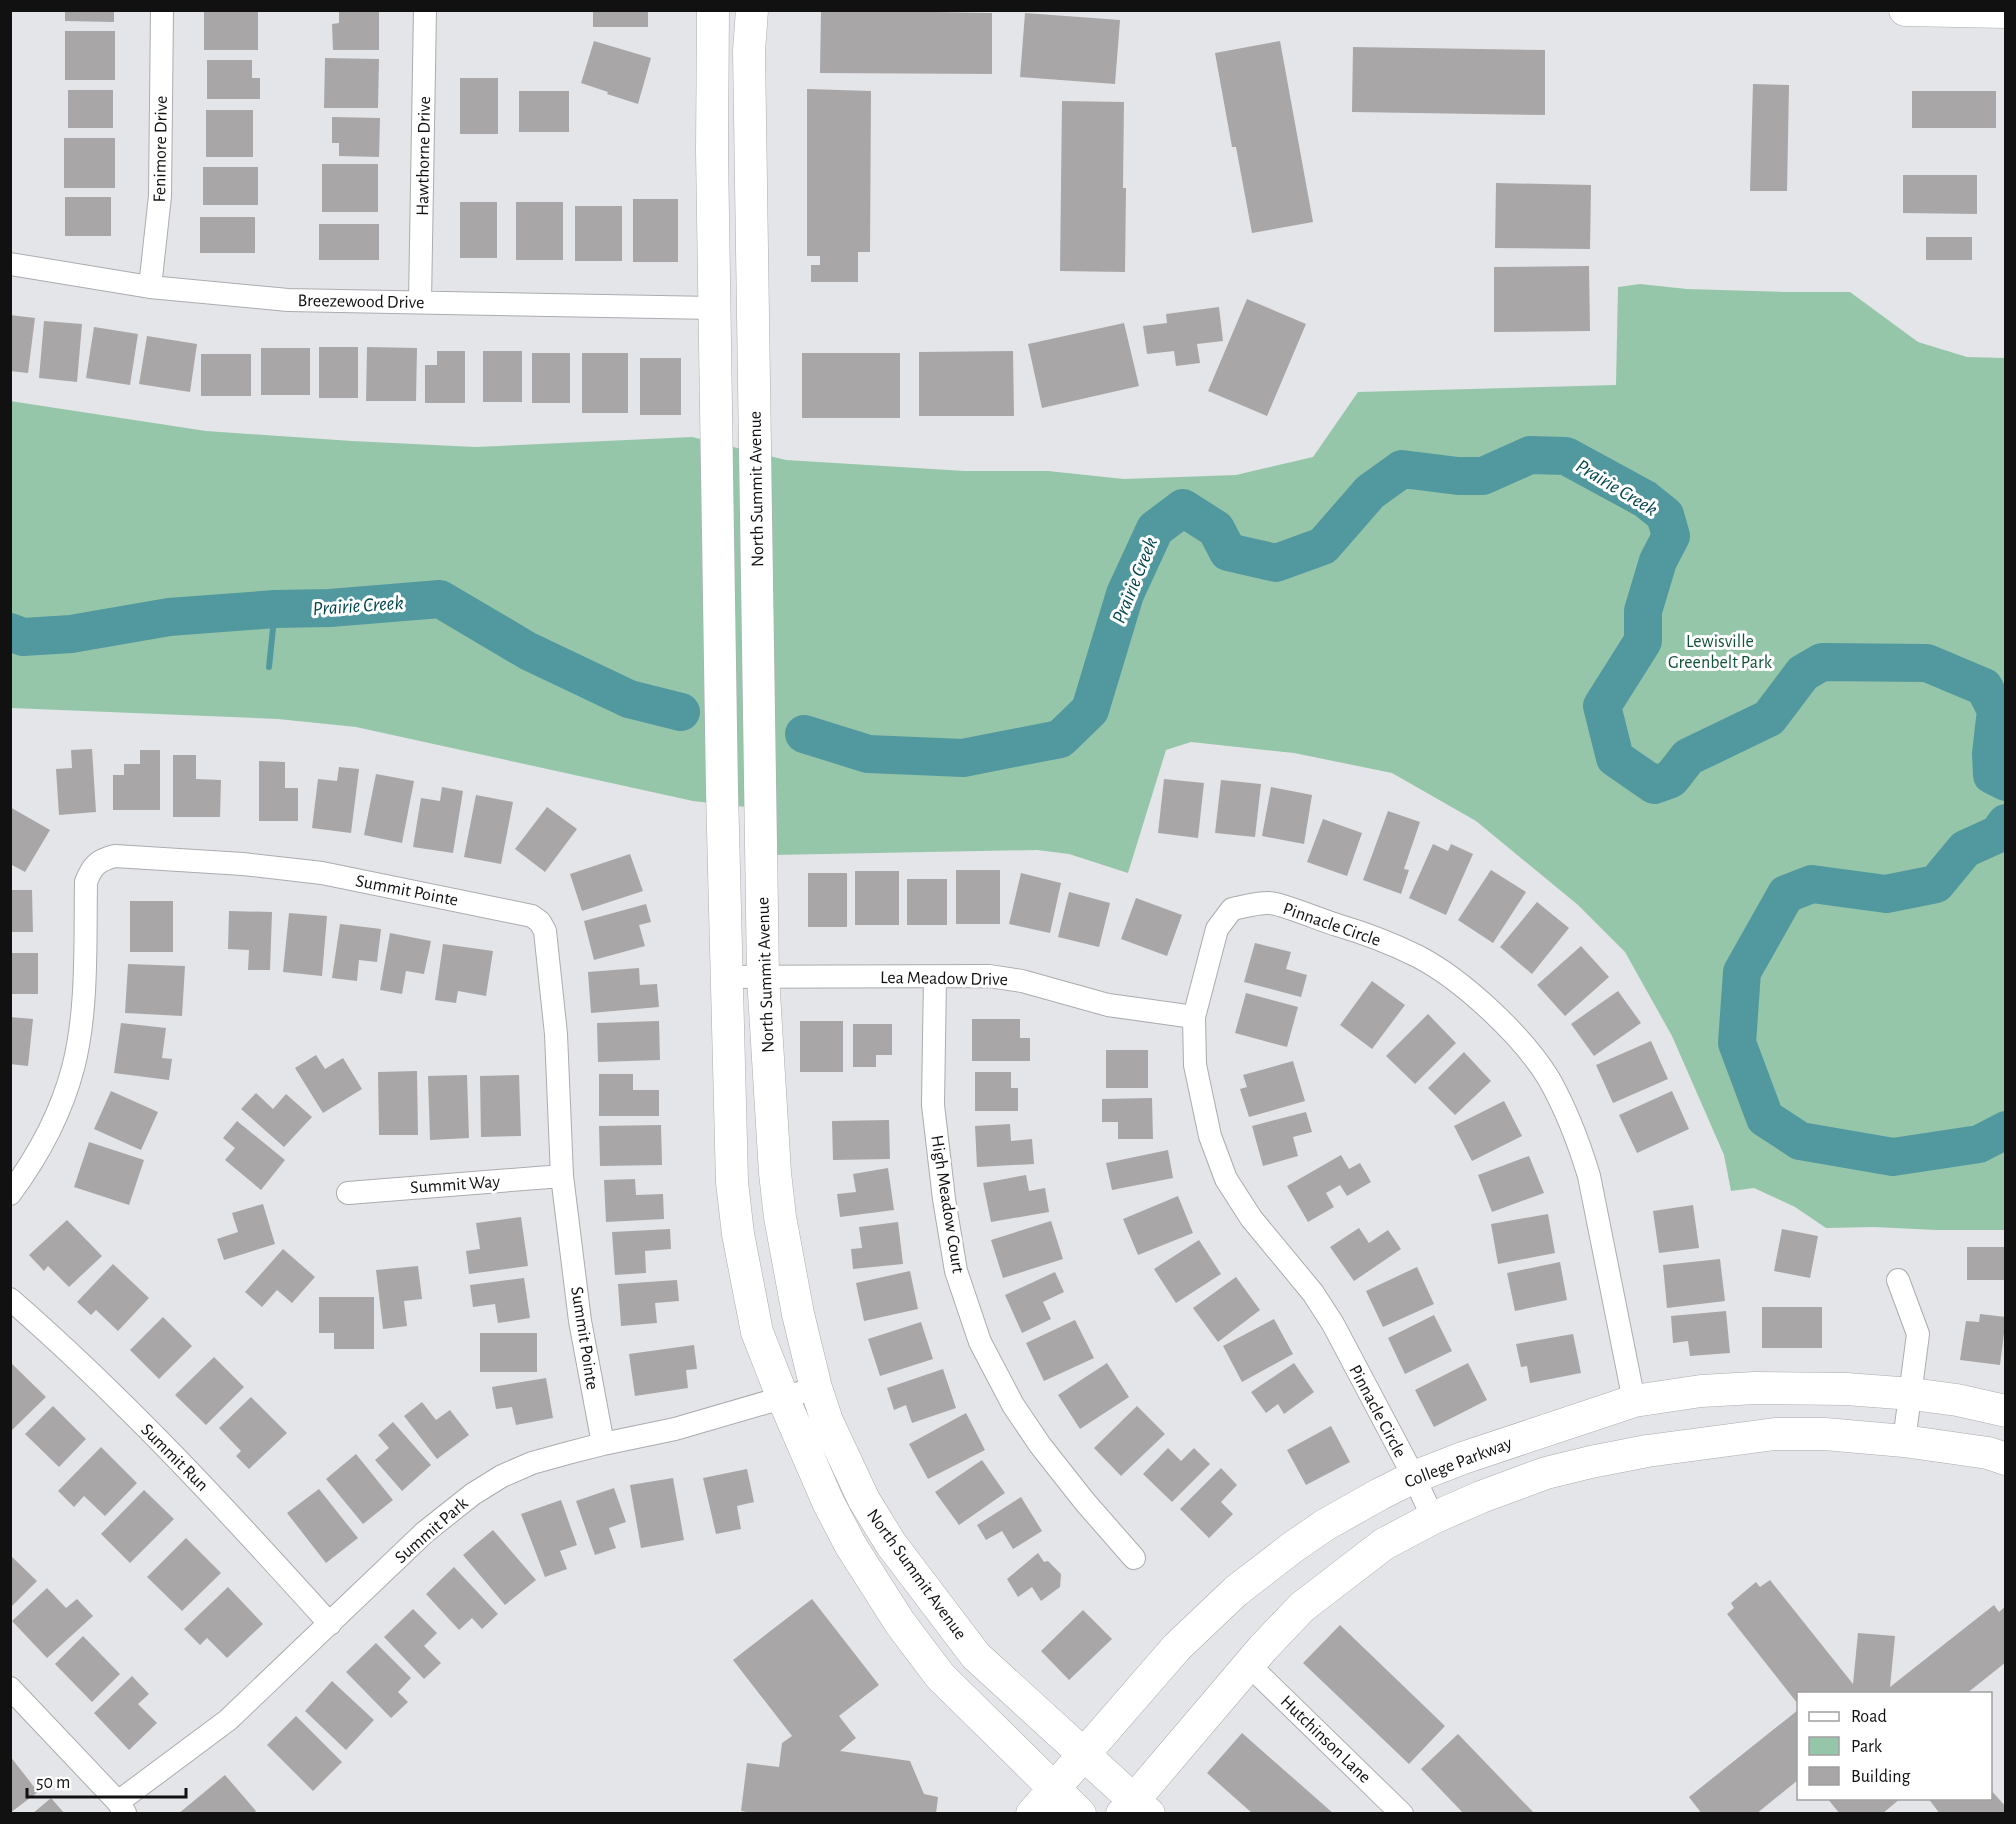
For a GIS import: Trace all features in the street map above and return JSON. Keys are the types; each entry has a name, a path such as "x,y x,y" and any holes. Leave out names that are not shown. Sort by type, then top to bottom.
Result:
{"main road":[{"name":"North Summit Avenue","path":"712,10 714,308 732,1182 738,1234 757,1332 828,1502 850,1546 900,1623 940,1676 1053,1790 1080,1814"},
{"name":"North Summit Avenue","path":"752,10 749,51 763,977 775,1173 780,1217 798,1314 816,1388 827,1421 864,1500 891,1544 976,1656 1083,1754 1135,1809"},
{"path":"1905,10 2006,12"},
{"name":"College Parkway","path":"1032,1814 1177,1647 1236,1591 1325,1525 1414,1477 1463,1458 1634,1401 1701,1391 1755,1388 1846,1389 1957,1400 2006,1411"},
{"path":"1135,1809 1249,1665 1302,1607 1384,1544 1433,1518 1481,1497 1546,1473 1647,1451 1774,1434 1825,1434 1905,1441 1988,1453 2006,1459"}],"street":[{"name":"Fenimore Drive","path":"150,287 160,196 162,10"},
{"name":"Hawthorne Drive","path":"420,302 425,10"},
{"name":"Breezewood Drive","path":"10,264 150,287 288,300 714,308"},
{"name":"Summit Pointe","path":"10,1194 28,1170 48,1134 71,1076 78,1043 83,993 86,882 91,868 102,859 115,856 221,862 322,873 532,916 546,931 556,1034 562,1176 580,1321 603,1444"},
{"name":"Pinnacle Circle","path":"1433,1518 1414,1477 1333,1324 1313,1293 1251,1218 1226,1179 1210,1136 1195,1065 1194,1017 1217,929 1232,909 1270,902 1362,933 1418,957 1458,983 1516,1037 1544,1073 1579,1144 1589,1176 1634,1401"},
{"name":"Lea Meadow Drive","path":"726,977 989,976 1022,981 1108,1005 1194,1017"},
{"name":"High Meadow Court","path":"935,977 933,1105 944,1199 956,1270 980,1342 1013,1406 1040,1445 1085,1502 1134,1558"},
{"name":"Summit Way","path":"348,1193 562,1176"},
{"path":"1898,1280 1918,1334 1905,1441"},
{"name":"Summit Run","path":"10,1299 63,1345 220,1503 330,1624"},
{"name":"Summit Park","path":"122,1808 228,1720 425,1532 473,1494 502,1476 532,1463 603,1444 675,1430 816,1388"},
{"name":"Hutchinson Lane","path":"1249,1665 1402,1814"},
{"path":"10,1688 122,1808"}],"green space":[{"name":"Lewisville Greenbelt Park","path":"1640,284 1687,289 1850,292 1918,342 1967,357 2005,358 2005,1230 1826,1228 1795,1207 1754,1188 1731,1191 1724,1155 1672,1036 1625,952 1578,905 1476,821 1392,773 1294,753 1191,742 1166,750 1128,873 1069,854 1037,850 773,855 772,810 693,801 356,727 278,719 11,708 10,401 206,431 352,441 475,447 692,437 786,460 965,471 1048,471 1124,479 1236,475 1313,457 1358,392 1616,385 1618,287"}],"building":[{"path":"65,10 114,10 114,22 65,21"},
{"path":"204,10 258,10 258,50 204,50"},
{"path":"379,10 379,50 333,50 332,24 339,23 339,11"},
{"path":"593,10 648,10 648,27 593,27"},
{"path":"821,10 992,13 992,74 820,73"},
{"path":"1025,13 1120,20 1115,84 1020,77"},
{"path":"65,31 115,31 115,80 65,80"},
{"path":"594,41 651,58 638,104 581,83"},
{"path":"1280,41 1313,222 1252,233 1236,147 1232,147 1215,53"},
{"path":"1353,47 1545,50 1545,115 1352,112"},
{"path":"325,58 379,59 378,108 324,108"},
{"path":"207,60 252,60 252,78 260,78 260,99 207,99"},
{"path":"460,78 498,78 498,134 460,134"},
{"path":"1753,84 1789,85 1787,191 1750,191"},
{"path":"807,89 871,91 870,252 858,252 858,282 811,282 811,265 820,265 820,256 807,256"},
{"path":"68,90 113,90 113,128 68,128"},
{"path":"519,91 569,91 569,132 519,132"},
{"path":"1912,91 1996,91 1996,128 1912,128"},
{"path":"1062,101 1124,102 1125,272 1060,271"},
{"path":"206,110 253,110 253,157 206,157"},
{"path":"332,117 380,118 379,157 339,156 339,143 332,143"},
{"path":"64,138 115,138 115,188 64,188"},
{"path":"322,164 378,164 378,212 322,212"},
{"path":"203,167 258,167 258,205 203,205"},
{"path":"1903,175 1977,175 1977,214 1903,213"},
{"path":"1496,183 1591,185 1590,249 1495,248"},
{"path":"65,197 111,197 111,236 65,236"},
{"path":"633,199 678,199 678,262 633,262"},
{"path":"460,202 497,202 497,258 460,258"},
{"path":"516,202 563,202 563,260 516,260"},
{"path":"575,206 622,206 622,261 575,261"},
{"path":"200,217 255,217 255,253 200,253"},
{"path":"319,224 379,224 379,260 319,260"},
{"path":"1926,237 1972,237 1972,260 1926,260"},
{"path":"1589,266 1590,331 1494,332 1494,267"},
{"path":"1247,299 1306,324 1267,416 1208,391"},
{"path":"1219,307 1223,341 1197,344 1200,363 1176,366 1174,351 1147,354 1143,326 1167,323 1166,314"},
{"path":"10,315 35,318 28,373 10,371"},
{"path":"44,321 82,324 77,382 39,378"},
{"path":"1124,323 1139,386 1042,408 1028,344"},
{"path":"94,327 138,334 130,385 86,378"},
{"path":"147,336 197,344 190,392 139,384"},
{"path":"319,347 358,347 358,398 319,398"},
{"path":"367,347 417,348 416,401 366,401"},
{"path":"261,348 310,348 310,395 261,395"},
{"path":"437,351 465,351 465,403 425,403 425,365 437,365"},
{"path":"483,351 522,351 522,402 483,402"},
{"path":"1013,351 1014,416 919,416 919,352"},
{"path":"532,353 570,353 570,403 532,403"},
{"path":"582,353 628,353 628,413 582,413"},
{"path":"802,353 900,353 900,418 802,418"},
{"path":"201,354 251,354 251,396 201,396"},
{"path":"640,358 681,358 681,415 640,415"},
{"path":"92,749 96,812 59,815 56,769 72,768 71,750"},
{"path":"140,750 160,750 160,810 113,810 113,775 124,775 124,764 140,764"},
{"path":"173,755 196,755 196,779 221,780 220,817 173,817"},
{"path":"259,761 285,762 285,788 298,788 298,821 259,821"},
{"path":"339,767 359,769 351,833 312,828 318,779 337,781"},
{"path":"376,774 414,781 402,843 364,835"},
{"path":"1164,779 1204,783 1198,838 1158,833"},
{"path":"1221,780 1261,784 1255,837 1215,833"},
{"path":"442,787 463,791 453,853 413,847 421,798 440,801"},
{"path":"1271,787 1312,795 1304,844 1262,836"},
{"path":"476,795 513,802 501,864 464,857"},
{"path":"10,807 50,830 25,872 10,864"},
{"path":"547,807 577,829 545,872 515,849"},
{"path":"1388,811 1420,822 1404,869 1409,870 1401,894 1363,880"},
{"path":"1323,819 1362,833 1347,876 1307,862"},
{"path":"1433,844 1448,851 1451,844 1473,854 1446,915 1409,898"},
{"path":"630,854 643,891 582,911 570,874"},
{"path":"956,870 1000,870 1000,924 956,924"},
{"path":"1491,870 1526,892 1493,943 1458,920"},
{"path":"855,871 899,871 899,925 855,925"},
{"path":"808,873 847,873 847,927 808,927"},
{"path":"1021,873 1061,883 1050,933 1009,924"},
{"path":"907,879 947,879 947,925 907,925"},
{"path":"10,890 32,890 33,932 10,932"},
{"path":"1069,892 1110,903 1099,947 1058,937"},
{"path":"1136,898 1182,915 1167,956 1121,939"},
{"path":"130,901 173,901 173,952 130,952"},
{"path":"1537,902 1569,928 1532,974 1500,947"},
{"path":"646,904 651,922 639,925 645,946 594,960 584,921"},
{"path":"229,911 272,912 270,970 248,970 249,950 228,949"},
{"path":"289,913 327,916 322,976 283,972"},
{"path":"340,924 381,929 377,962 359,960 357,981 332,978"},
{"path":"390,933 431,941 424,974 406,971 402,994 380,990"},
{"path":"1255,943 1291,952 1286,969 1307,975 1301,997 1244,982"},
{"path":"443,944 493,951 486,996 458,991 456,1003 435,1000"},
{"path":"1581,946 1609,977 1565,1016 1537,985"},
{"path":"10,953 38,953 38,994 10,994"},
{"path":"128,964 185,966 182,1016 125,1013"},
{"path":"639,968 640,985 657,984 659,1007 591,1013 588,972"},
{"path":"1372,981 1405,1005 1372,1049 1340,1025"},
{"path":"1618,991 1641,1023 1594,1056 1571,1024"},
{"path":"1246,993 1298,1007 1287,1047 1235,1033"},
{"path":"1428,1014 1456,1043 1415,1084 1386,1056"},
{"path":"10,1017 33,1019 28,1066 10,1064"},
{"path":"972,1019 1020,1019 1020,1038 1030,1038 1030,1061 972,1061"},
{"path":"659,1021 660,1060 598,1062 597,1023"},
{"path":"800,1021 843,1021 843,1072 800,1072"},
{"path":"121,1023 166,1028 162,1058 172,1059 169,1080 114,1073"},
{"path":"853,1024 892,1024 892,1055 876,1055 876,1067 853,1067"},
{"path":"1651,1041 1668,1079 1613,1103 1596,1065"},
{"path":"1106,1050 1148,1050 1148,1088 1106,1088"},
{"path":"1464,1052 1491,1081 1455,1115 1428,1088"},
{"path":"316,1055 325,1069 343,1058 362,1089 323,1113 295,1068"},
{"path":"1293,1061 1305,1101 1249,1117 1240,1089 1247,1087 1243,1075"},
{"path":"417,1071 418,1135 379,1135 378,1072"},
{"path":"975,1072 1011,1072 1011,1088 1018,1088 1018,1111 975,1111"},
{"path":"599,1074 633,1074 633,1090 659,1090 659,1116 599,1116"},
{"path":"467,1075 469,1138 430,1140 428,1076"},
{"path":"519,1075 521,1136 481,1137 480,1076"},
{"path":"111,1091 158,1112 141,1150 94,1129"},
{"path":"1672,1091 1689,1129 1637,1153 1619,1115"},
{"path":"256,1093 273,1109 286,1094 312,1117 284,1147 241,1109"},
{"path":"1152,1098 1153,1139 1118,1139 1118,1122 1102,1122 1102,1099"},
{"path":"1504,1101 1522,1136 1472,1161 1454,1126"},
{"path":"1306,1112 1312,1132 1293,1137 1298,1156 1263,1166 1252,1126"},
{"path":"889,1120 890,1159 833,1160 832,1121"},
{"path":"237,1121 285,1160 261,1190 225,1160 235,1148 223,1138"},
{"path":"1010,1124 1011,1141 1032,1139 1034,1164 977,1167 975,1126"},
{"path":"661,1125 662,1165 600,1166 599,1126"},
{"path":"89,1142 144,1160 129,1205 74,1187"},
{"path":"1168,1150 1173,1178 1112,1190 1106,1163"},
{"path":"1341,1155 1349,1169 1360,1163 1371,1182 1347,1196 1340,1185 1326,1193 1334,1207 1308,1222 1287,1186"},
{"path":"1529,1156 1544,1193 1492,1212 1478,1175"},
{"path":"888,1168 894,1210 840,1217 837,1194 856,1192 853,1174"},
{"path":"1026,1175 1029,1191 1045,1188 1049,1212 991,1222 983,1183"},
{"path":"635,1179 636,1195 663,1194 664,1219 606,1222 604,1180"},
{"path":"1178,1196 1193,1233 1138,1255 1123,1219"},
{"path":"263,1204 275,1244 224,1260 217,1239 238,1232 232,1213"},
{"path":"1693,1205 1699,1248 1659,1253 1653,1211"},
{"path":"1548,1214 1555,1253 1498,1264 1491,1224"},
{"path":"521,1217 528,1266 469,1274 466,1251 480,1249 476,1223"},
{"path":"67,1220 102,1256 69,1287 48,1266 44,1271 29,1255"},
{"path":"1051,1221 1063,1259 1003,1278 991,1240"},
{"path":"898,1222 903,1264 853,1269 851,1249 862,1248 859,1227"},
{"path":"1359,1228 1369,1243 1388,1230 1401,1249 1354,1281 1330,1247"},
{"path":"670,1229 671,1249 645,1251 646,1273 615,1275 612,1232"},
{"path":"1782,1229 1818,1236 1810,1278 1774,1271"},
{"path":"1199,1240 1221,1274 1176,1303 1154,1269"},
{"path":"1967,1247 2006,1247 2006,1280 1967,1280"},
{"path":"283,1249 315,1277 292,1303 277,1290 262,1307 245,1292"},
{"path":"1720,1259 1725,1301 1667,1308 1663,1265"},
{"path":"1560,1262 1567,1300 1515,1311 1507,1273"},
{"path":"113,1264 149,1298 118,1331 96,1310 91,1315 77,1302"},
{"path":"418,1266 422,1299 404,1301 407,1326 383,1329 376,1270"},
{"path":"1417,1267 1434,1304 1383,1327 1366,1291"},
{"path":"910,1271 918,1309 864,1321 856,1283"},
{"path":"1055,1272 1064,1292 1043,1302 1051,1319 1022,1333 1005,1295"},
{"path":"1236,1277 1260,1310 1218,1342 1193,1308"},
{"path":"524,1278 530,1318 498,1323 495,1304 473,1307 470,1285"},
{"path":"677,1280 679,1301 655,1303 657,1323 621,1326 618,1284"},
{"path":"319,1297 374,1297 374,1349 334,1349 334,1333 319,1333"},
{"path":"1762,1307 1822,1307 1822,1348 1762,1348"},
{"path":"1726,1311 1730,1353 1690,1356 1688,1341 1673,1343 1671,1316"},
{"path":"1980,1314 2006,1317 2000,1365 1960,1360 1966,1321 1979,1322"},
{"path":"1434,1315 1452,1351 1405,1374 1388,1338"},
{"path":"163,1317 192,1346 159,1379 130,1350"},
{"path":"1274,1319 1293,1354 1242,1382 1223,1346"},
{"path":"1075,1320 1094,1358 1044,1381 1026,1343"},
{"path":"921,1322 933,1359 880,1376 868,1339"},
{"path":"480,1333 537,1333 537,1372 480,1372"},
{"path":"1573,1334 1581,1373 1530,1383 1527,1366 1521,1367 1516,1344"},
{"path":"694,1345 697,1369 686,1370 688,1388 635,1396 629,1354"},
{"path":"214,1357 244,1387 206,1425 175,1395"},
{"path":"10,1362 46,1397 10,1432"},
{"path":"1107,1363 1129,1397 1080,1429 1058,1395"},
{"path":"1294,1363 1314,1392 1284,1414 1278,1404 1266,1413 1251,1392"},
{"path":"1468,1363 1487,1400 1434,1427 1415,1390"},
{"path":"943,1369 956,1408 912,1423 906,1405 894,1410 887,1388"},
{"path":"546,1378 553,1418 516,1425 512,1407 496,1409 492,1387"},
{"path":"251,1397 287,1433 249,1469 236,1456 241,1451 219,1428"},
{"path":"422,1402 436,1420 450,1410 469,1435 437,1459 404,1416"},
{"path":"53,1406 86,1439 59,1467 25,1434"},
{"path":"1137,1406 1165,1434 1121,1476 1094,1448"},
{"path":"966,1413 985,1450 928,1479 909,1444"},
{"path":"393,1422 431,1465 402,1491 375,1460 389,1448 378,1435"},
{"path":"1331,1426 1350,1462 1306,1485 1287,1450"},
{"path":"101,1447 137,1483 105,1516 84,1496 74,1507 58,1491"},
{"path":"1168,1448 1181,1461 1194,1448 1210,1464 1172,1502 1143,1474"},
{"path":"356,1454 393,1500 363,1524 326,1479"},
{"path":"982,1460 1005,1493 959,1525 935,1492"},
{"path":"1221,1468 1237,1485 1221,1502 1233,1514 1209,1538 1180,1509"},
{"path":"747,1469 754,1502 737,1506 741,1529 716,1534 703,1478"},
{"path":"673,1478 684,1540 641,1548 630,1485"},
{"path":"614,1488 626,1522 609,1528 616,1548 595,1555 576,1501"},
{"path":"319,1489 358,1538 326,1563 287,1513"},
{"path":"144,1490 174,1519 130,1563 101,1534"},
{"path":"1021,1497 1042,1531 1013,1549 1002,1531 986,1540 977,1525"},
{"path":"561,1500 577,1545 560,1551 567,1569 545,1577 521,1514"},
{"path":"493,1530 536,1580 505,1605 463,1555"},
{"path":"186,1538 221,1573 182,1611 147,1577"},
{"path":"1038,1553 1044,1562 1048,1561 1061,1574 1060,1587 1041,1601 1032,1587 1018,1597 1007,1579"},
{"path":"10,1555 37,1581 10,1608"},
{"path":"454,1567 498,1614 482,1629 472,1618 459,1630 426,1594"},
{"path":"1770,1580 1853,1684 1858,1633 1895,1636 1890,1687 1994,1605 1999,1612 2006,1606 2006,1662 1968,1692 1797,1692 1797,1703 1727,1614 1734,1608 1731,1603 1756,1582 1760,1587"},
{"path":"228,1587 263,1624 227,1658 207,1638 200,1645 184,1629"},
{"path":"47,1588 66,1608 77,1599 93,1616 47,1658 12,1621"},
{"path":"812,1599 879,1685 839,1716 856,1738 840,1751 910,1761 924,1794 938,1797 936,1814 758,1814 741,1811 747,1763 779,1767 782,1743 792,1736 733,1660"},
{"path":"413,1609 437,1633 424,1646 441,1663 424,1679 384,1637"},
{"path":"1083,1610 1112,1639 1069,1680 1041,1651"},
{"path":"1340,1625 1445,1726 1409,1764 1303,1663"},
{"path":"83,1636 120,1674 92,1702 55,1664"},
{"path":"376,1643 411,1678 398,1692 408,1702 391,1718 346,1672"},
{"path":"132,1676 149,1694 138,1704 157,1723 129,1750 94,1713"},
{"path":"332,1681 374,1720 346,1750 305,1711"},
{"path":"1797,1711 1797,1781 1756,1814 1702,1814 1689,1797"},
{"path":"296,1716 342,1762 313,1791 267,1745"},
{"path":"1242,1733 1334,1814 1253,1814 1207,1773"},
{"path":"1458,1734 1535,1814 1464,1814 1421,1769"},
{"path":"10,1756 38,1792 10,1813"},
{"path":"225,1775 256,1811 253,1814 178,1814"},
{"path":"1992,1791 2006,1807 2006,1814 1940,1814 1930,1800 1992,1800"},
{"path":"51,1798 65,1814 32,1814"},
{"path":"1829,1800 1899,1800 1882,1814 1840,1814"}],"waterway":[{"name":"Prairie Creek","path":"804,734 868,754 963,758 1060,739 1090,710 1125,594 1155,529 1183,508 1216,529 1228,552 1276,563 1323,546 1370,492 1402,469 1458,476 1483,476 1530,455 1566,456 1645,499 1665,515 1671,536 1658,561 1643,611 1643,641 1602,706 1615,758 1654,785 1671,779 1688,757 1769,718 1803,673 1822,662 1927,663 1984,687 1996,710 1991,754 1992,775 2006,782"},
{"name":"Prairie Creek","path":"10,632 23,637 71,634 169,617 440,599 528,651 629,699 681,712"},
{"path":"269,667 275,609"},
{"name":"Prairie Creek","path":"2006,823 1998,834 1965,849 1936,884 1886,894 1812,884 1786,894 1742,972 1737,1043 1765,1118 1800,1141 1893,1157 1979,1144 2006,1130"}]}
